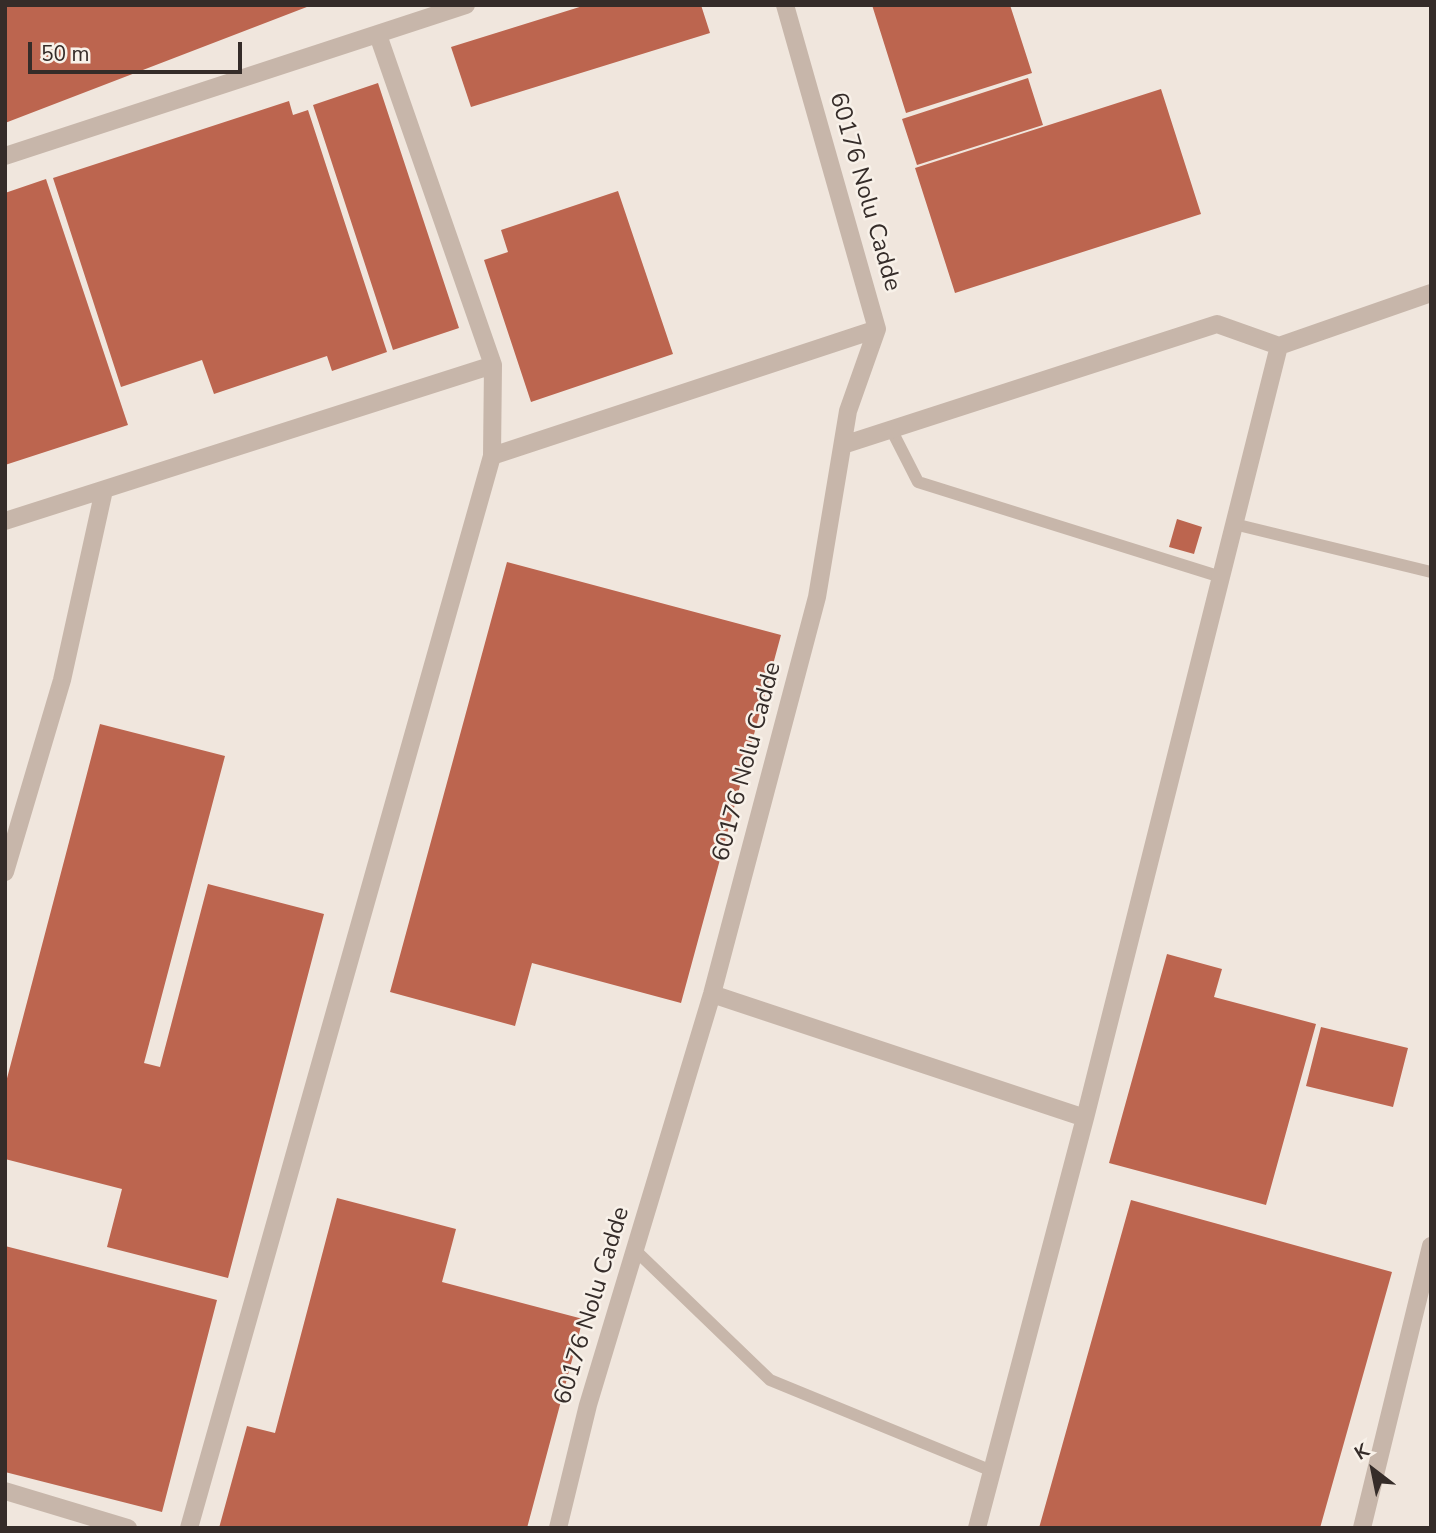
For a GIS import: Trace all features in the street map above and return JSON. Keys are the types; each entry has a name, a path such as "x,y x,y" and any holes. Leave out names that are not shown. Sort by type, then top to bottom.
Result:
{"street":[{"path":"5,156 466,5"},
{"name":"60176 Nolu Cadde","path":"558,1528 588,1405 712,994 817,597 848,411 877,329 785,5"},
{"path":"189,1528 492,456 492,365 378,35"},
{"path":"843,444 1217,324 1279,346 1431,293"},
{"path":"492,456 877,329"},
{"path":"977,1528 1084,1118 1279,346"},
{"path":"5,522 492,365"},
{"path":"5,872 62,680 104,490"},
{"path":"712,994 1084,1118"},
{"path":"1362,1528 1431,1246"},
{"path":"5,1491 128,1528"}],"lane":[{"path":"891,429 918,482 1221,577"},
{"path":"1234,524 1431,572"},
{"path":"635,1250 770,1380 992,1471"}],"building":[{"path":"5,5 312,5 5,123"},
{"path":"586,5 701,5 710,33 471,107 451,47"},
{"path":"872,5 1010,5 1032,73 906,113"},
{"path":"1028,78 1043,125 917,165 902,119"},
{"path":"378,83 459,328 393,350 313,105"},
{"path":"1161,89 1201,214 955,293 915,168"},
{"path":"289,101 293,115 308,110 387,352 332,371 327,356 214,394 202,360 121,387 53,178"},
{"path":"46,179 128,425 5,465 5,193"},
{"path":"618,191 673,354 531,402 484,260 508,252 501,230"},
{"path":"1177,519 1202,527 1194,554 1169,547"},
{"path":"507,562 781,635 681,1003 532,963 515,1026 390,992"},
{"path":"100,724 225,756 144,1063 160,1067 208,884 324,914 228,1278 107,1247 122,1189 5,1159 5,1086"},
{"path":"1167,954 1222,969 1214,997 1316,1024 1266,1205 1109,1163"},
{"path":"1321,1027 1408,1048 1393,1107 1306,1086"},
{"path":"337,1198 456,1229 442,1282 583,1319 527,1528 219,1528 247,1426 275,1433"},
{"path":"1131,1200 1392,1272 1320,1528 1039,1528"},
{"path":"5,1246 217,1300 162,1512 5,1472"}]}
